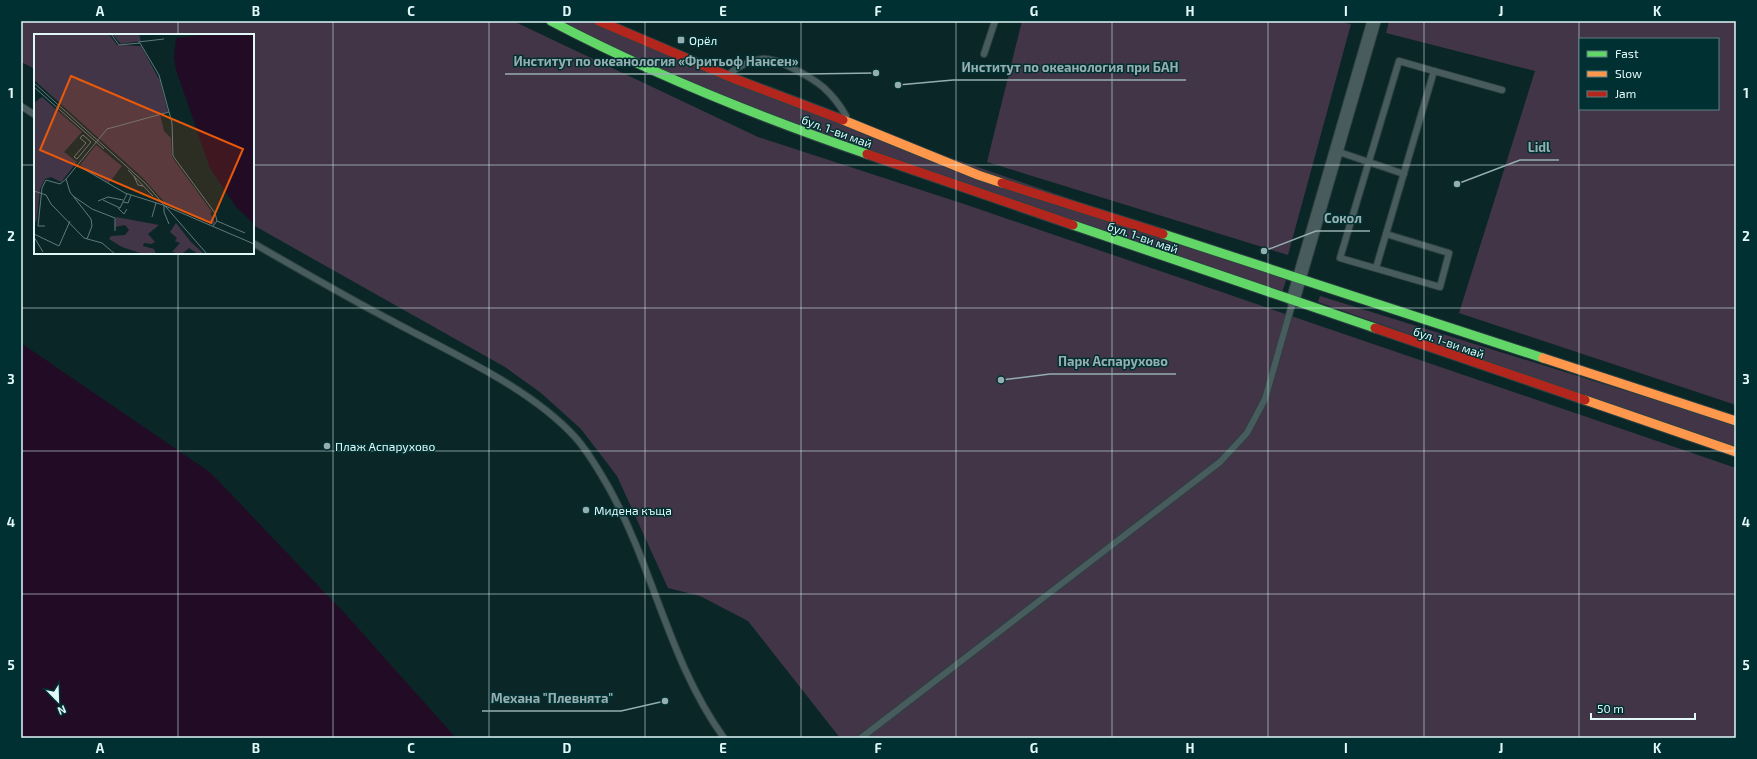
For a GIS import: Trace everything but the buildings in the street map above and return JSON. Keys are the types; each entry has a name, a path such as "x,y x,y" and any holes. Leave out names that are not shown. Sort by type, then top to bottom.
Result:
{"main road":[{"name":"бул. 1-ви май","path":"551,21 581,37 727,103 834,143 965,190 1293,300 1736,452"},
{"name":"бул. 1-ви май","path":"599,21 727,76 850,123 978,175 1259,264 1736,421"}],"street":[{"path":"1293,300 1374,21"}],"lane":[{"path":"984,54 995,21"},
{"path":"727,76 735,68 762,59 775,60 822,87 839,104 850,123"},
{"path":"1386,234 1449,253 1440,287 1340,258 1399,61 1502,90"},
{"path":"1376,268 1434,71"},
{"path":"21,106 34,114"},
{"path":"1336,151 1404,174"},
{"path":"254,244 344,296 499,379 537,404 576,437 609,488 633,540 686,673 710,719 724,738"},
{"path":"861,738 1220,462 1247,433 1265,398 1293,300"}],"shaded area":[{"path":"21,21 513,21 758,137 964,204 1736,468 1736,738 840,738 748,621 700,596 668,588 617,476 581,429 541,393 505,367 254,226 254,34 34,34 34,68 21,62"},
{"path":"551,21 600,21 850,123 1288,274 1281,296 834,143"},
{"path":"1022,21 1333,21 1351,24 1288,255 987,162"},
{"path":"1389,21 1736,21 1736,405 1459,313 1535,71 1386,33"},
{"path":"1320,296 1736,425 1736,449 1318,302"},
{"path":"21,343 211,473 349,618 456,738 21,738"}],"traffic: fast":[{"path":"551,21 628,59 706,94 867,154"},
{"path":"1073,225 1375,328"},
{"path":"1163,234 1543,358"}],"traffic: slow":[{"path":"843,120 978,175 1002,183"},
{"path":"1543,358 1736,421"},
{"path":"1585,400 1736,452"}],"traffic: jam":[{"path":"599,21 735,79 843,120"},
{"path":"867,154 1073,225"},
{"path":"1002,183 1163,234"},
{"path":"1375,328 1585,400"}],"place":[{"name":"Орёл","path":"681,40"},
{"name":"Институт по океанология «Фритьоф Нансен»","path":"876,73"},
{"name":"Институт по океанология при БАН","path":"898,85"},
{"name":"Lidl","path":"1457,184"},
{"name":"Сокол","path":"1264,251"},
{"name":"Парк Аспарухово","path":"1001,380"},
{"name":"Плаж Аспарухово","path":"327,446"},
{"name":"Мидена къща","path":"586,510"},
{"name":"Механа \"Плевнята\"","path":"665,701"}]}
